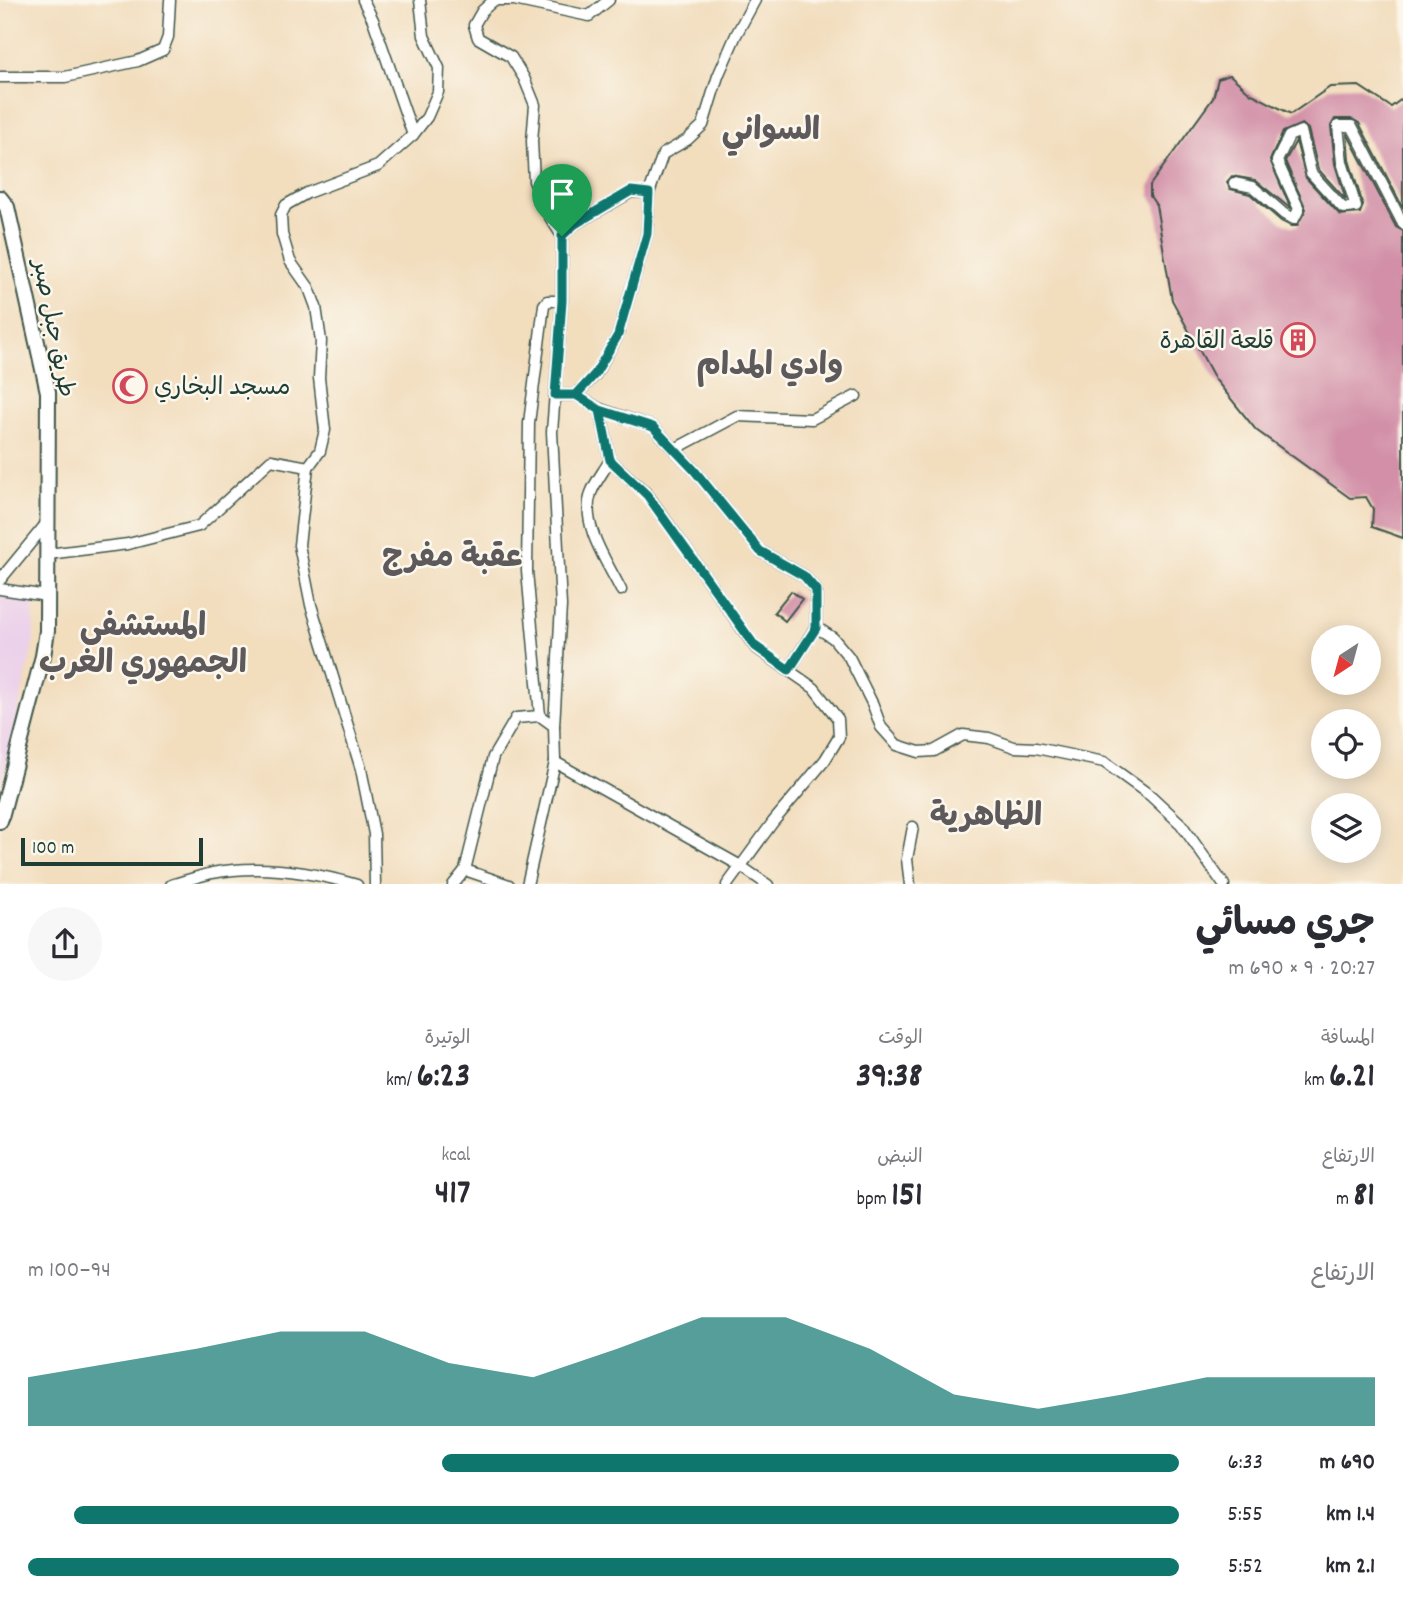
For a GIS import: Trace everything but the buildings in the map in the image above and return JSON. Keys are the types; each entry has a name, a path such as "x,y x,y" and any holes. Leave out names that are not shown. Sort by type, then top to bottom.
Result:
{"street":[{"path":"0,77 65,77 138,61 163,50 168,37 170,0"},
{"path":"363,0 373,20 413,135"},
{"path":"375,884 374,834 361,769 311,604 299,545 308,467 320,450 325,430 319,378 321,341 316,307 309,288 290,261 282,234 281,215 286,205 307,193 378,166 413,135 427,117 438,92 439,68 424,36 419,0"},
{"path":"527,884 555,762 554,726 561,606 552,445 562,301 562,236 548,214 534,181 532,141 535,105 524,78 510,57 478,38 474,24 482,11 494,0 514,0 589,16 609,0"},
{"path":"576,395 595,374 618,335 647,234 649,193 663,154 703,125 718,76 755,0"},
{"path":"1234,183 1253,187 1284,214 1294,219 1299,209 1277,161 1289,136 1301,131 1311,173 1343,208 1356,207 1342,162 1338,126 1352,126 1403,225"},
{"path":"562,236 575,224 631,191 649,193"},
{"name":"طريق جبل صبر","path":"0,198 10,219 48,392 48,554 43,656 1,814"},
{"path":"540,716 527,571 529,424 544,305 547,301 562,301"},
{"path":"555,395 576,395 600,410 653,427 675,449 760,551 804,576 816,590 816,628 789,670"},
{"path":"675,449 737,416 812,419 856,396"},
{"path":"600,410 610,460 647,495 755,646 814,688 838,719 839,737 825,760 739,865 727,884"},
{"path":"48,554 128,544 169,536 199,526 271,460 308,467"},
{"path":"610,460 591,493 588,512 594,533 621,590"},
{"path":"0,580 46,524"},
{"path":"0,589 47,596"},
{"path":"816,628 833,638 849,657 881,727 897,745 919,752 934,751 963,735 976,736 1014,747 1036,748 1104,762 1152,796 1181,824 1224,884"},
{"path":"453,884 464,870 493,757 516,718 540,716 554,726"},
{"path":"555,762 768,884"},
{"path":"910,884 907,859 913,827"},
{"path":"464,870 509,884"},
{"path":"171,884 214,873 255,871 314,873 357,884"}],"shaded area":[{"path":"33,594 34,640 0,793 0,595"}],"place":[{"name":"قلعة القاهرة","path":"1298,340"},
{"name":"مسجد البخاري","path":"130,386"}],"district":[{"name":"السواني","path":"771,128"},
{"name":"وادي المدام","path":"770,363"},
{"name":"عقبة مفرج","path":"452,555"},
{"name":"المستشفى الجمهوري الغرب","path":"143,642"},
{"name":"الظاهرية","path":"986,814"}],"route":[{"path":"562,236 562,301 555,395 576,395 600,410 653,427 694,470 760,551 804,576 816,590 816,628 789,670 755,646 647,495 610,460 600,410 576,395 595,374 618,335 647,234 649,193 631,191 575,224 562,236"}]}
